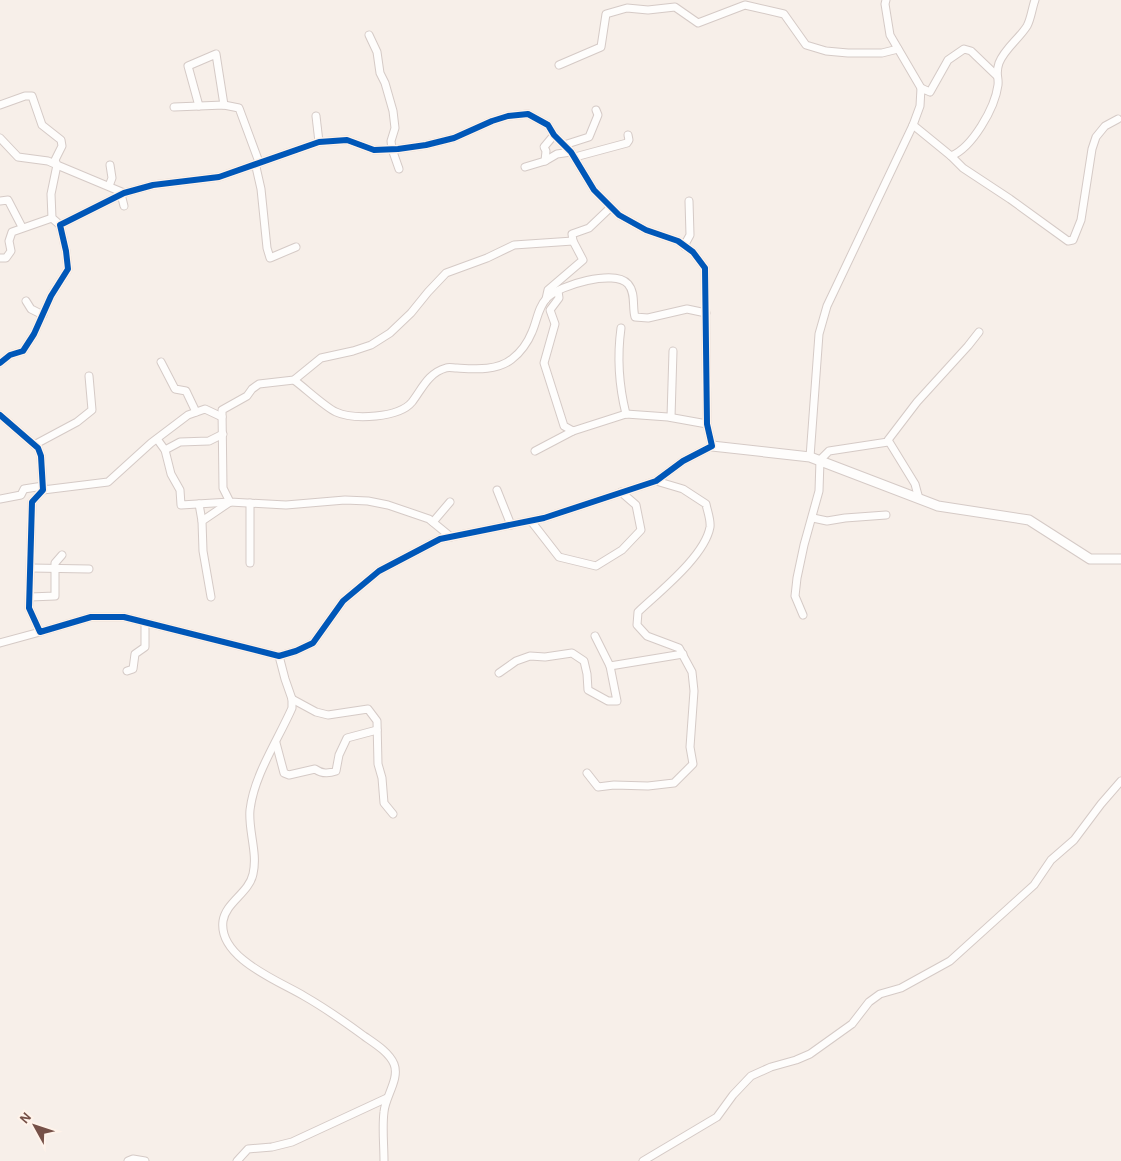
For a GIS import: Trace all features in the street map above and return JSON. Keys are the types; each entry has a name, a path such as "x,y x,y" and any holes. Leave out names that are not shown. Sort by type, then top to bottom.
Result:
{"street":[{"path":"810,457 819,334 827,306 920,106 921,88 890,36 886,0"},
{"path":"951,156 963,150 989,115 998,83 996,75 1000,61 1027,26 1035,0"},
{"path":"559,65 602,47 606,14 627,8 648,10 674,7 698,23 746,5 784,14 806,45 826,51 882,53 898,49"},
{"path":"369,35 377,52 380,73 393,111 395,128 391,141 400,169"},
{"path":"921,88 930,92 948,60 964,49 971,51 996,75"},
{"path":"199,106 188,66 216,54 224,105"},
{"path":"0,105 25,96 32,96 42,125 61,140 62,146 55,160 57,165 51,194 52,218 60,225 68,269 51,296 34,334 23,351 10,355 0,364"},
{"path":"174,107 224,105 239,108 259,162 256,168 261,189 267,248 270,258 296,247"},
{"path":"564,145 589,137 598,115 596,110"},
{"path":"60,225 122,193 153,186 219,177 319,142 347,140 374,150 426,145 454,138 508,116 528,114 548,125 554,135 573,154 594,190 619,215 646,230 678,241 692,252 705,268 707,424 712,446"},
{"path":"316,116 319,142"},
{"path":"912,125 964,168 1068,241 1073,240 1081,220 1092,149 1096,137 1105,126 1118,119"},
{"path":"545,161 546,151 544,147 554,135"},
{"path":"525,167 545,161 557,154 573,154 627,142 629,140 628,135"},
{"path":"0,138 18,157 48,161 122,193"},
{"path":"109,186 112,178 110,165"},
{"path":"122,193 124,206"},
{"path":"0,200 8,200 22,227"},
{"path":"684,246 690,235 690,201"},
{"path":"546,299 548,290 583,260 573,241 572,234 589,228 611,207"},
{"path":"0,258 6,258 11,251 9,241 12,232 52,218"},
{"path":"230,502 223,488 222,410 247,396 259,384 294,380 321,358 371,345 390,333 411,313 446,273 487,258 514,245 573,241"},
{"path":"294,380 337,412 363,416 379,416 395,412 411,404 430,376 447,367 499,366 514,358 528,340 541,306 546,299 558,291 598,278 622,280 630,286 633,293 635,317 648,318 687,309 706,313"},
{"path":"558,291 559,298 550,310 555,324 544,362 564,426 574,432"},
{"path":"26,301 31,309 43,314"},
{"path":"621,328 618,359 622,398 626,414"},
{"path":"919,499 915,484 888,442 889,436 979,332"},
{"path":"672,417 673,351"},
{"path":"161,362 174,389 186,391 196,412"},
{"path":"34,445 77,422 92,410 89,376"},
{"path":"0,499 21,495 24,489 108,482 156,439 188,415 205,409 222,417"},
{"path":"535,450 574,432 626,414 672,417 707,424"},
{"path":"0,415 38,448 41,456 43,488 32,502 29,608 40,632"},
{"path":"165,450 180,442 209,441 223,434"},
{"path":"156,439 165,450 171,474 180,490 181,506 230,502 286,505 345,500 368,501 388,505 429,518 450,537"},
{"path":"803,614 795,596 804,545 820,491 820,460 829,451 888,442"},
{"path":"0,643 91,617 124,617 279,656 313,643 343,601 379,571 440,539 544,518 656,481 683,461 712,446 810,457 938,506 1028,520 1090,559 1121,559"},
{"path":"587,773 598,787 614,785 648,786 674,783 693,764 690,747 694,691 692,672 679,648 646,636 637,625 638,612 687,566 705,542 710,525 706,504 683,489 656,481"},
{"path":"497,490 512,525"},
{"path":"531,521 559,557 596,566 622,550 640,530 636,505 622,492"},
{"path":"202,522 230,502"},
{"path":"433,522 450,502"},
{"path":"250,503 250,563"},
{"path":"199,504 203,551 211,597"},
{"path":"813,518 827,521 844,518 886,516"},
{"path":"30,597 55,596 55,563 62,555"},
{"path":"31,568 89,570"},
{"path":"127,671 133,669 135,654 145,647 145,623"},
{"path":"499,673 516,661 530,656 545,657 572,653 584,661 588,690 608,701 617,701 610,666 595,636"},
{"path":"610,666 683,654"},
{"path":"279,656 292,699 292,708 256,787 250,811 254,873 248,887 228,909 223,919 223,932 230,948 259,972 327,1009 382,1049 394,1065 395,1078 384,1112 384,1161"},
{"path":"292,699 316,712 328,715 368,710 377,721 378,764 382,778 384,802 394,814"},
{"path":"276,743 284,773 289,775 315,769 321,773 331,773 336,771 347,738 377,730"},
{"path":"643,1161 717,1117 733,1095 751,1076 810,1054 852,1024 870,1002 880,994 901,988 950,961 1034,885 1051,860 1074,840 1121,781"},
{"path":"237,1161 248,1149 272,1147 292,1142 387,1098"},
{"path":"128,1161 133,1159 145,1161"}],"cycle path":[{"path":"0,363 10,355 23,351 34,334 51,296 68,269 60,225 124,193 153,185 219,177 319,142 347,140 374,150 398,149 454,138 492,121 508,116 528,114 548,125 554,135 571,152 594,190 619,215 646,230 678,241 693,252 705,268 707,424 712,446 683,461 656,481 544,518 440,539 379,571 343,601 313,643 279,656 124,617 91,617 40,632 29,608 32,502 43,490 41,456 38,448 0,415"}]}
